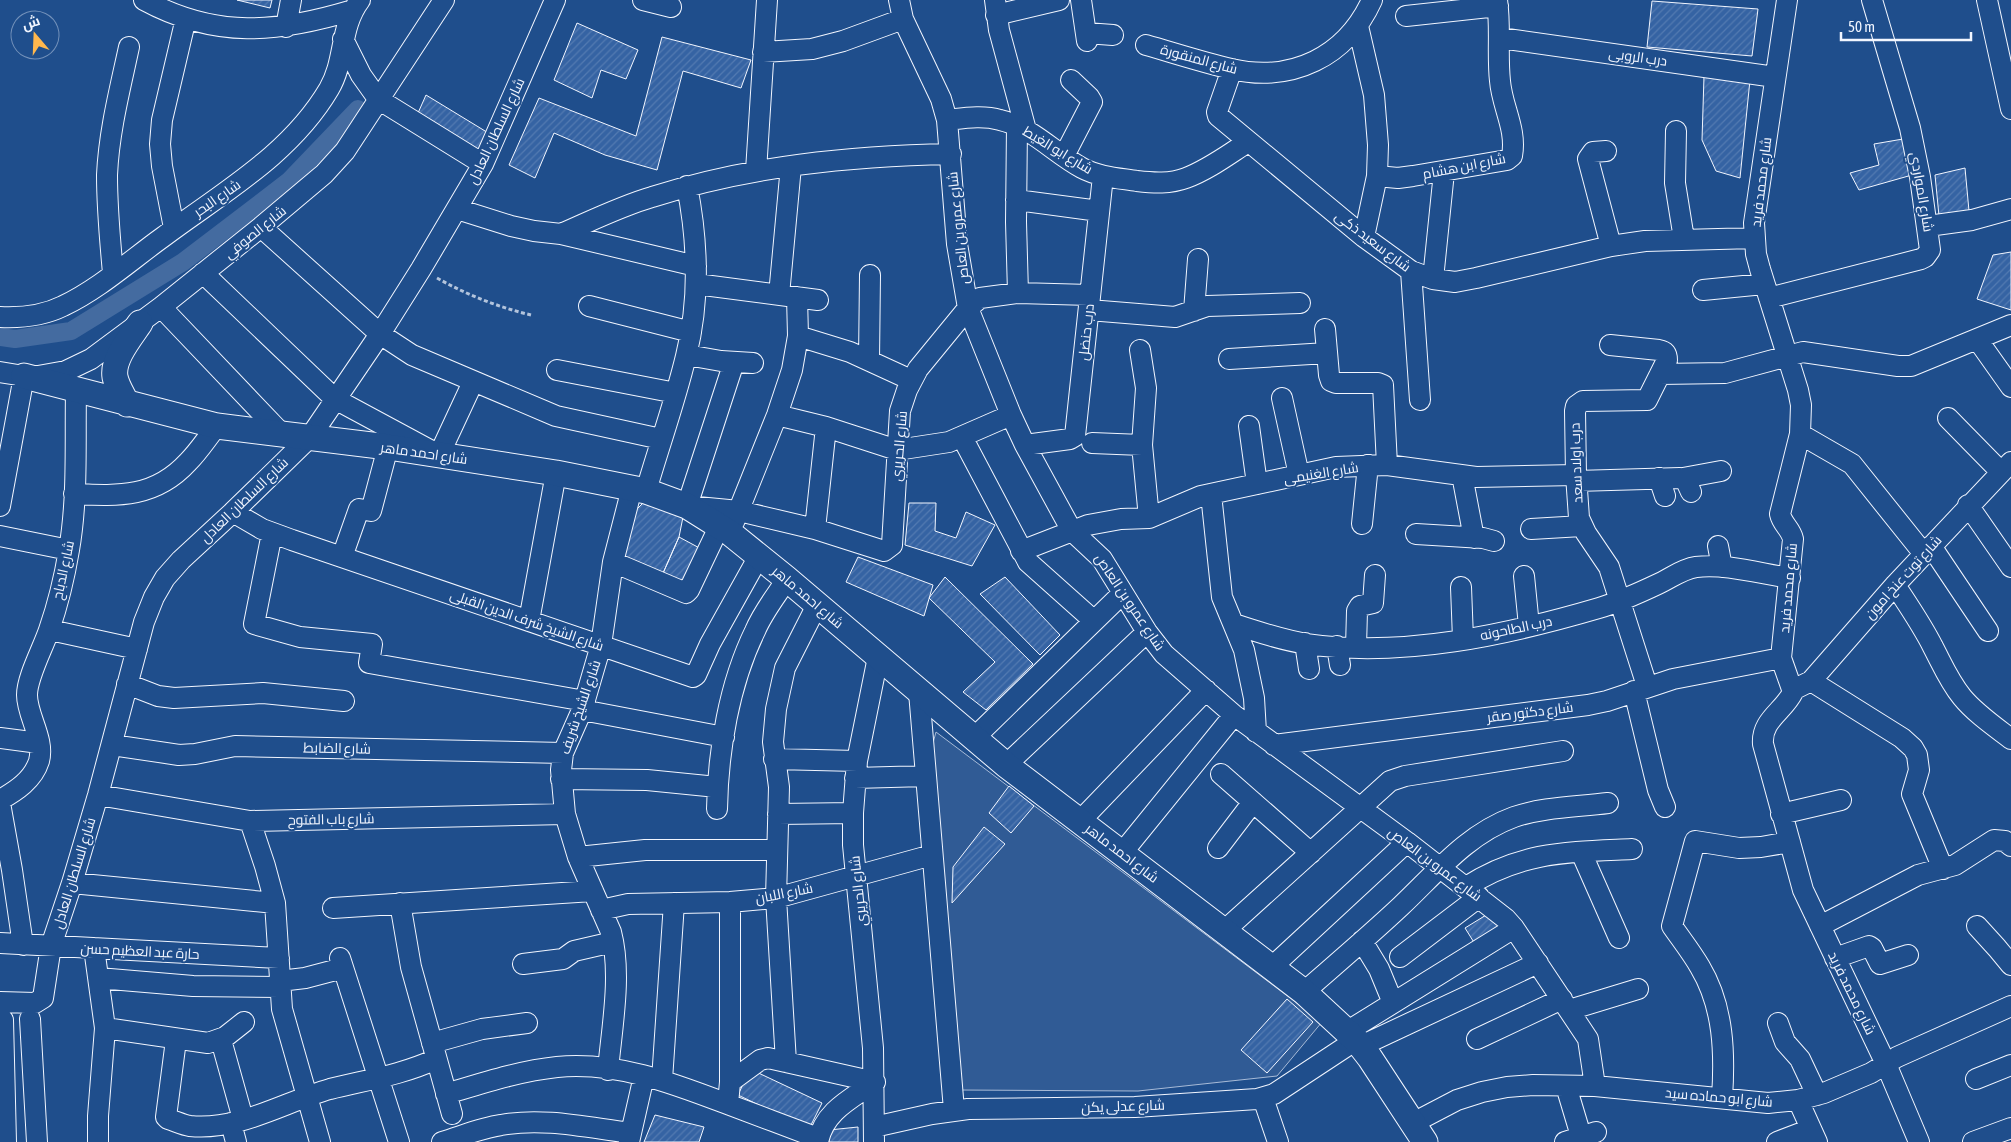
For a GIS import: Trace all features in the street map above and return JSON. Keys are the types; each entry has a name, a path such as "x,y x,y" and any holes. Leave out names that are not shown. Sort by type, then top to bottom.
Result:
{"main road":[{"path":"127,404 115,376 116,366 119,356 140,323"},
{"name":"شارع احمد ماهر","path":"24,376 217,426 388,447 556,473 639,490 686,506 729,524 759,556 1006,765 1304,992 1355,1039 1419,1132"}],"street":[{"path":"144,0 163,10 186,18 210,25 235,28 286,27 314,21 356,5"},
{"path":"286,27 291,0"},
{"name":"شارع الصوفي","path":"0,372 24,376 52,374 79,365 97,355 161,307 261,227 335,163 354,139 378,99 444,0"},
{"name":"شارع السلطان العادل","path":"1,1011 41,1001 51,946 98,795 144,622 154,597 165,578 180,560 310,437 380,334 483,164 556,0"},
{"path":"643,0 671,7"},
{"path":"756,171 767,0"},
{"path":"1018,294 1016,200 1022,128 996,7 1059,0"},
{"path":"1081,0 1087,37 1113,36"},
{"name":"شارع المنقورة","path":"1146,45 1232,69 1254,72 1298,68 1332,52 1346,40 1358,26 1372,0"},
{"name":"شارع محمد فريد","path":"1787,0 1756,208 1755,238 1756,254 1801,405 1800,434 1780,514 1793,539 1781,658 1802,685 1765,727 1762,736 1781,814 1803,890 1886,1064 1919,1142"},
{"name":"شارع المواردي","path":"1703,290 1767,291 1920,259 1925,257 1930,250 1920,177 1910,128 1872,0"},
{"path":"1987,0 2011,109"},
{"path":"1406,16 1497,3"},
{"name":"شارع ابن هشام","path":"1377,176 1398,178 1444,172 1507,160 1512,156 1512,128 1500,82 1500,38 1497,3"},
{"name":"شارع البحر","path":"0,317 18,318 40,314 62,307 82,296 174,228 252,174 277,153 299,129 329,88 339,64 346,24 356,5"},
{"path":"763,52 812,49 843,41 901,9"},
{"name":"شارع عمرو بن العاص","path":"901,9 941,99 947,120 957,244 968,308 1011,415 1072,531 1102,559 1147,632 1164,654 1234,715 1497,910 1514,928 1588,1039 1595,1086"},
{"path":"174,228 162,166 160,144 162,120 186,18"},
{"path":"1358,26 1377,117 1378,144 1377,176 1364,237"},
{"name":"درب الروبى","path":"1500,38 1775,77"},
{"path":"343,39 361,75 378,99 483,164"},
{"path":"113,274 108,208 108,174 112,131 129,47"},
{"name":"شارع سعيد ذكى","path":"1232,69 1217,114 1248,142 1364,237 1411,271 1433,279 1455,282 1611,246 1645,241 1684,238 1755,238"},
{"path":"1064,156 1092,102 1070,80"},
{"name":"شارع ابو الغيط","path":"947,120 983,117 1000,120 1022,128 1083,168 1103,176 1151,182 1174,181 1196,174 1248,142"},
{"path":"1676,131 1675,183 1684,238"},
{"path":"1606,151 1593,152 1588,159 1611,246"},
{"path":"561,234 650,197 687,186 756,171 892,155 951,154"},
{"path":"613,562 683,593 688,592 729,524 777,415 792,370 798,336 788,296 791,166"},
{"path":"1433,279 1444,172"},
{"name":"درب حنضل","path":"1025,444 1070,439 1075,436 1103,176"},
{"name":"شارع الشيخ شريف","path":"608,1070 616,973 614,942 578,857 565,814 561,779 564,753 583,706 601,646 613,562 639,490 661,439 687,355 696,275 696,241 687,186"},
{"path":"1016,200 1099,211"},
{"path":"457,209 511,226 561,234 696,275 788,296 818,300"},
{"path":"1928,226 1972,220 2011,209"},
{"path":"261,227 380,334 412,355 556,416 661,439"},
{"path":"1194,311 1198,258"},
{"path":"1411,271 1420,400"},
{"path":"203,274 335,399 439,455 473,382"},
{"path":"869,360 870,275"},
{"path":"968,308 980,298 1018,294 1175,317 1207,306 1300,303"},
{"path":"589,306 691,332"},
{"path":"161,307 281,433"},
{"name":"شارع الحريري","path":"816,529 880,551 887,550 892,545 900,411 911,380 968,308"},
{"path":"1660,374 1725,373 1803,352 1898,366 1911,366 2011,325"},
{"path":"1325,329 1329,378 1333,382 1378,383 1383,386 1377,465 1362,524"},
{"path":"798,336 844,350 911,380"},
{"path":"1977,339 2011,387"},
{"name":"درب اولاد سعد","path":"1610,345 1662,350 1667,360 1647,400 1583,401 1576,406 1575,411 1578,511 1582,526 1610,567 1621,601 1641,689 1658,790 1665,807"},
{"path":"1140,350 1146,397 1142,446 1149,518"},
{"path":"1229,358 1327,353"},
{"path":"686,506 744,363 687,355"},
{"path":"557,370 676,394"},
{"path":"0,506 24,376"},
{"name":"شارع الدباح","path":"39,743 26,696 28,685 50,630 69,550 74,494 76,391"},
{"path":"1282,398 1299,475"},
{"path":"777,415 826,427 897,450 949,442 1011,415"},
{"path":"1948,418 2006,467"},
{"path":"74,494 130,494 159,485 175,475 188,462 217,426"},
{"path":"1249,426 1257,484"},
{"path":"729,524 816,529 826,427"},
{"path":"1800,434 1852,464 1928,550 1988,631"},
{"path":"962,437 1028,562 1093,620"},
{"path":"1092,442 1142,446"},
{"path":"342,557 359,509 371,511 388,447"},
{"name":"شارع الغنيمى","path":"1021,551 1072,531 1105,522 1149,518 1201,496 1336,467 1377,465 1462,475 1576,478 1662,487 1687,485 1721,471"},
{"name":"شارع توت عنخ امون","path":"1802,685 2006,467"},
{"path":"529,621 556,473"},
{"path":"1416,534 1484,539 1462,475"},
{"path":"1211,494 1222,597 1224,607 1234,624 1244,650 1250,672 1256,732"},
{"path":"1968,506 2011,567"},
{"name":"شارع الشيخ شرف الدين القبلى","path":"232,512 272,533 695,677 710,644 759,556"},
{"path":"1531,529 1582,526"},
{"path":"272,533 254,624 300,637 372,644 369,663 583,706 724,737"},
{"path":"0,536 69,550"},
{"path":"1718,546 1722,567"},
{"name":"درب الطاحونه","path":"1234,624 1265,634 1344,653 1463,639 1529,626 1621,601 1680,572 1695,567 1722,567 1790,578"},
{"path":"1344,653 1357,611 1360,606 1373,603 1375,575"},
{"path":"1524,576 1529,626"},
{"path":"717,809 717,787 724,737 746,649 767,609 787,579"},
{"path":"1895,585 1933,646 1949,678 1962,698 2011,739"},
{"path":"1461,587 1463,639"},
{"path":"973,738 1123,593"},
{"path":"786,1062 776,898 779,787 773,742 776,709 785,668 817,605"},
{"path":"50,630 137,649"},
{"path":"1006,765 1147,632"},
{"path":"1305,643 1309,669"},
{"name":"شارع الحريري","path":"874,1134 874,1048 856,876 853,813 856,770 878,658"},
{"name":"شارع دكتور صقر","path":"1274,745 1588,705 1607,701 1673,679 1781,658"},
{"path":"127,684 158,696 174,698 263,693 344,700"},
{"path":"1802,685 1902,738 1913,748 1919,762 1919,770 1912,794 1943,869"},
{"path":"1080,821 1206,690"},
{"path":"919,692 954,1110"},
{"path":"1122,853 1234,715"},
{"path":"0,738 39,743 40,760 34,773 20,788 0,802 6,870 23,945"},
{"name":"شارع الضابط","path":"112,745 179,755 195,754 235,746 564,753"},
{"path":"1224,931 1384,786 1397,778 1563,751"},
{"path":"774,760 926,776"},
{"path":"1221,774 1311,853"},
{"path":"561,779 647,780 717,787"},
{"name":"شارع باب الفتوح","path":"98,795 250,820 565,814"},
{"path":"1781,814 1842,800"},
{"path":"1218,848 1253,802"},
{"path":"1304,992 1362,941 1462,846 1491,828 1512,818 1540,811 1608,803"},
{"path":"778,814 853,813"},
{"path":"250,820 275,903 282,1009 320,1142"},
{"path":"1820,926 1918,875 1943,869 1960,862 1994,840 2005,841 2011,846"},
{"path":"1722,1098 1724,1058 1718,1013 1710,987 1700,967 1672,926 1695,841 1739,848 1761,847 1790,842"},
{"path":"1272,968 1406,842"},
{"path":"1400,957 1473,892 1481,877 1513,862 1548,854 1632,849"},
{"path":"578,857 644,850 777,850"},
{"path":"1581,852 1618,938"},
{"name":"شارع اللبان","path":"601,910 628,904 730,902 776,898 932,855"},
{"path":"72,883 275,903"},
{"path":"333,908 593,891"},
{"path":"728,1104 730,1082 730,902"},
{"path":"400,903 411,967 452,1114"},
{"path":"442,1142 483,1128 522,1122 561,1124 630,1138 653,1078 674,903"},
{"path":"1977,926 2011,965"},
{"path":"1355,1039 1393,1003 1514,928"},
{"path":"1362,941 1379,969 1393,1003"},
{"path":"523,964 563,959 574,951 614,942"},
{"name":"حارة عبد العظيم حسن","path":"0,943 279,958"},
{"path":"1835,958 1869,946 1872,948 1880,964 1908,955"},
{"path":"94,948 104,1028 98,1142"},
{"path":"98,978 193,986 280,984 305,978 342,963 398,1142"},
{"path":"1355,1039 1538,963"},
{"path":"1477,1039 1565,1004 1638,989"},
{"name":"شارع ابو حماده سيد","path":"1419,1132 1457,1100 1507,1087 1595,1086 1768,1103 1808,1098 1871,1073 1897,1057 2011,1006"},
{"path":"1,1011 6,1142"},
{"path":"30,1019 37,1142"},
{"path":"104,1028 201,1044 221,1040 244,1022"},
{"path":"176,1040 167,1118 189,1126 237,1128 306,1097 330,1089 416,1068 434,1051 482,1029 527,1023"},
{"path":"1777,1142 1814,1136 1800,1059 1785,1042 1778,1023"},
{"name":"شارع عدلى يكن","path":"874,1134 954,1110 982,1108 1135,1107 1263,1098 1274,1094 1355,1039"},
{"path":"221,1040 237,1128"},
{"path":"730,1082 765,1058 874,1082"},
{"path":"1976,1079 2011,1064"},
{"path":"446,1094 502,1077 558,1067 587,1066 681,1085 818,1140 825,1120 832,1112 874,1082"},
{"path":"1566,1086 1581,1137"},
{"path":"1263,1098 1278,1142"},
{"path":"1973,1142 2011,1128"}],"path":[{"path":"421,269 465,293 499,307 531,315"}],"shaded area":[{"path":"936,732 1322,1022 1277,1076 1138,1091 958,1090 933,743"}],"building":[{"path":"237,0 272,0 270,8"},
{"path":"1652,1 1758,9 1752,56 1647,47"},
{"path":"577,23 638,50 626,79 601,70 592,98 554,80"},
{"path":"662,37 751,60 741,88 683,71 657,170 605,155 554,133 535,178 509,165 539,98 636,136"},
{"path":"1704,76 1750,80 1740,178 1716,171 1702,140"},
{"path":"426,95 490,134 479,155 418,113"},
{"path":"1903,139 1912,175 1859,190 1850,173 1879,165 1874,144"},
{"path":"1965,168 1969,211 1939,216 1935,175"},
{"path":"2011,252 2011,310 1977,299 1993,255"},
{"path":"646,500 683,517 679,537 660,580 620,561 627,519"},
{"path":"909,503 936,503 935,531 956,538 966,512 995,525 972,566 905,545"},
{"path":"679,537 705,551 684,590 660,580"},
{"path":"858,557 933,585 924,616 846,582"},
{"path":"945,577 1033,664 986,710 963,692 995,662 929,598"},
{"path":"1005,577 1060,635 1040,655 980,594"},
{"path":"1009,786 1034,806 1011,833 989,813"},
{"path":"984,827 1005,844 952,903 953,867"},
{"path":"1491,912 1501,928 1475,944 1465,928"},
{"path":"1287,999 1313,1022 1267,1073 1241,1050"},
{"path":"750,1069 822,1103 809,1129 738,1095"},
{"path":"655,1115 704,1127 699,1142 644,1142"},
{"path":"858,1127 858,1142 829,1142 829,1130"}],"waterway":[{"path":"0,337 15,339 71,331 183,262 289,181 358,109"}]}
